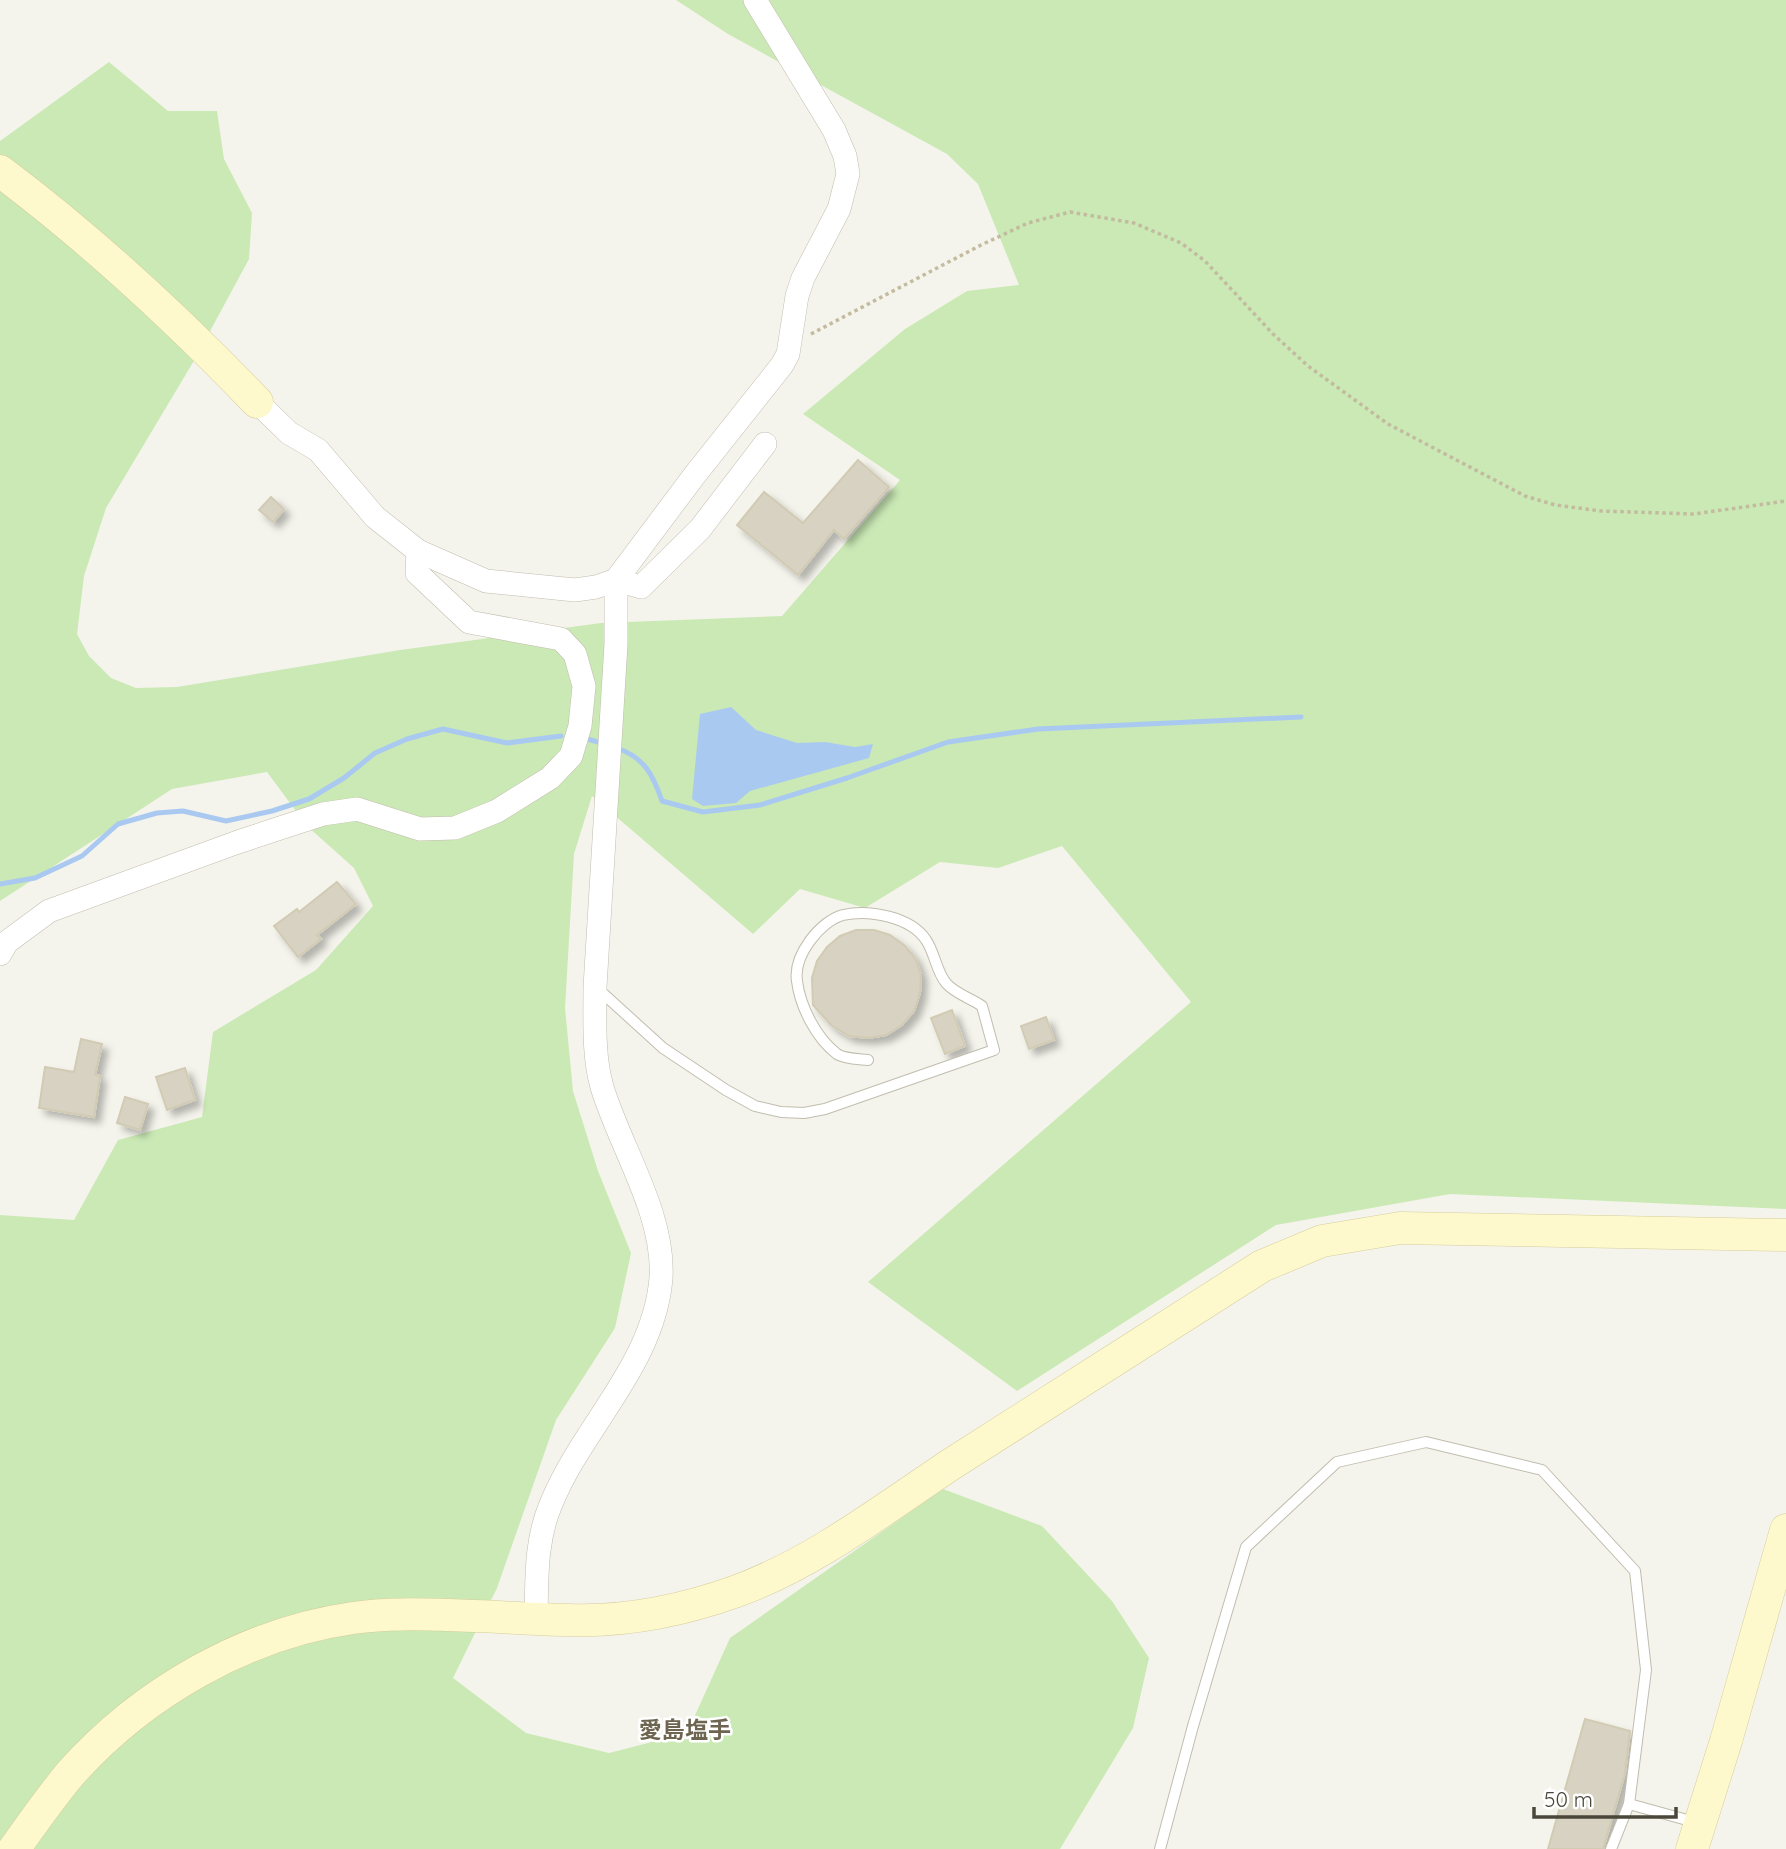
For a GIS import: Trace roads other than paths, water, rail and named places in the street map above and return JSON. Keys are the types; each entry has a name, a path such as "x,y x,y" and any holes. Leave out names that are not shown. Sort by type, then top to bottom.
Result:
{"street":[{"path":"0,171 130,277 289,433 318,450 375,517 418,551 486,581 575,590 596,587 616,580 782,365 790,344 797,296 803,278 839,209 848,174 845,156 834,130 755,0"},
{"path":"616,580 641,587 700,529 765,444"},
{"path":"0,954 7,942 49,911 323,814 357,809 420,829 455,828 497,811 550,778 571,756 580,726 584,686 575,654 561,639 468,622 417,573 418,551"},
{"path":"536,1619 538,1556 542,1530 551,1504 561,1481 646,1338 654,1318 661,1277 661,1253 650,1212 600,1083 595,1028 595,987 616,644 616,580"},
{"path":"14,1849 72,1772 130,1717 211,1664 286,1632 355,1618 418,1615 608,1619 657,1613 738,1591 781,1572 861,1525 1262,1266 1322,1241 1400,1228 1786,1235"},
{"path":"1696,1836 1786,1530"}],"lane":[{"path":"595,987 663,1048 755,1106 781,1112 804,1113 825,1109 994,1051 982,1006 947,985 925,937 910,925 888,916 842,915 823,925 808,942 796,978 805,1008 819,1035 839,1056 868,1060"},
{"path":"1160,1849 1246,1548 1337,1462 1426,1442 1542,1470 1635,1571 1646,1670 1629,1804 1611,1849"},
{"path":"1629,1804 1696,1836"}],"water":[{"path":"731,707 756,730 797,743 825,742 855,747 873,744 869,758 750,791 736,803 703,806 692,799 700,714"}],"waterway":[{"path":"617,748 635,757 647,768 662,801 703,812 760,805 948,742 1038,729 1301,717"},
{"path":"0,884 35,878 82,856 118,824 157,813 183,811 226,821 272,811 309,799 344,778 375,753 407,739 443,729 507,743 561,736"},
{"path":"584,738 605,744"}],"district":[{"name":"愛島塩手","path":"685,1729"}]}
